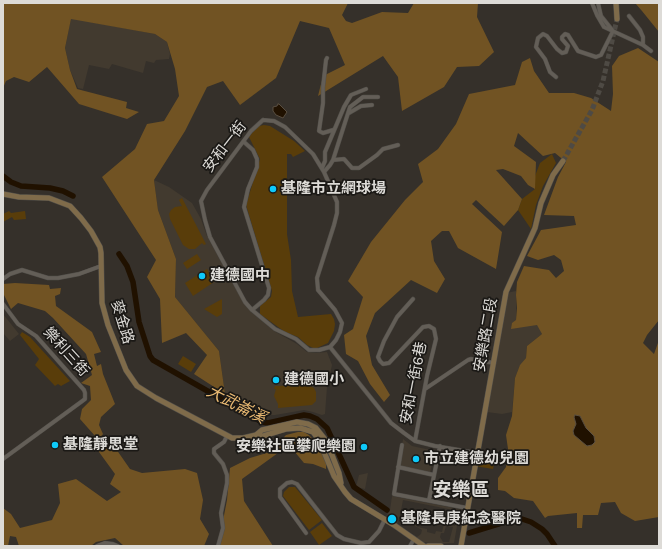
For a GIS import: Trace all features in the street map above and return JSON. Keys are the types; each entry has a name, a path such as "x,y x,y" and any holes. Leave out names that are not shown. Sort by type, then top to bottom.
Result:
{"street":[{"path":"592,3 600,22 609,30 614,30"},
{"path":"598,3 601,16 614,30 643,45 651,51"},
{"path":"616,3 617,19"},
{"path":"629,16 640,30 643,37 643,45"},
{"path":"556,77 550,72 545,59 536,47 540,35 543,34 547,36 557,49 562,52 566,52 568,46 562,40 562,37 566,34 578,51 596,57 601,55 614,30"},
{"path":"328,58 326,60 323,103 319,131 323,133 333,130"},
{"path":"323,170 325,152 344,107 351,95 366,89"},
{"path":"323,170 330,165 350,107 363,97 378,96"},
{"path":"349,113 361,106 372,105"},
{"name":"安和一街","path":"263,120 274,121 285,127 296,136 313,154 323,170 336,202 337,213 317,278 317,285 318,290 339,315 342,323 336,340 330,346 319,350 309,350 296,339 275,329 252,310 245,302 210,237 201,201 207,190 251,131 263,120"},
{"path":"244,142 253,150 257,159 244,207 268,288 268,295 252,310"},
{"path":"332,160 344,159 352,168 359,168 383,149 398,145"},
{"name":"安樂路二段","path":"461,546 506,292 535,228 541,203 553,175 563,161"},
{"name":"麥金路","path":"3,194 19,197 49,198 70,206 81,218 97,242 101,253 102,303 109,330 126,370 134,382 145,392 227,436 238,439 256,435 263,436 286,429 307,429 314,433 319,440 334,476 351,499 424,546"},
{"path":"3,278 22,270 48,278 58,278 79,274 101,266"},
{"name":"安和一街6巷","path":"413,299 398,316 384,341 378,357 383,364 389,363 423,327 430,326 434,329 436,339 415,441"},
{"name":"樂利三街","path":"3,304 18,324 36,336 85,393 85,399 3,460"},
{"path":"330,346 391,423 404,433 415,441 477,453"},
{"path":"425,389 468,360 494,363"},
{"name":"麥金路","path":"256,435 262,430 297,422 308,424 320,431 339,473 341,486"},
{"path":"218,546 223,528 221,513 227,483 227,474 223,464 214,453 214,449 224,442 227,436"},
{"path":"402,445 394,494 467,508"},
{"path":"429,500 440,446"},
{"path":"326,457 332,455"},
{"path":"398,467 434,475"},
{"path":"306,533 280,497 280,489 287,483 292,482 297,484 337,535 344,539 362,543 370,542 379,531 385,520"},
{"path":"410,546 414,539"},
{"path":"96,546 106,543 118,546"},
{"path":"428,546 441,546"}],"shaded area":[{"path":"3,3 348,3 342,15 346,21 352,23 382,12 408,13 414,3 478,3 477,17 494,52 479,66 457,67 444,87 402,111 398,77 383,56 318,96 323,76 345,65 329,28 300,21 276,78 240,105 223,81 207,87 185,131 154,180 158,210 176,259 175,297 219,351 225,394 194,374 207,355 186,333 162,343 160,299 147,277 156,260 102,177 135,149 147,124 164,121 179,96 175,69 167,42 155,34 71,19 65,48 70,70 77,89 127,102 126,108 139,112 127,119 79,104 47,67 29,82 14,77 6,81 3,88"},
{"path":"635,3 659,3 659,32 642,11"},
{"path":"71,18 155,34 167,42 170,54 169,59 156,60 154,63 146,61 143,73 112,64 109,69 89,65 83,89 78,88 70,70 65,48"},
{"path":"638,48 659,62 659,320 647,335 643,343 654,354 659,340 659,517 635,521 621,513 615,502 601,503 598,515 583,515 582,528 577,528 577,513 548,516 545,518 533,501 514,498 505,491 498,490 498,478 506,467 508,449 506,435 512,416 515,378 520,365 526,358 527,346 542,334 537,325 511,329 512,323 516,320 517,282 524,266 549,270 556,278 564,271 561,260 554,255 538,260 527,256 541,230 576,225 574,216 544,215 558,177 566,162 555,153 543,156 518,133 514,146 536,162 535,189 528,185 521,176 503,169 496,170 522,199 518,210 504,226 476,200 472,204 502,232 496,269 458,248 449,231 442,231 431,241 434,261 445,279 437,293 411,280 375,313 366,336 372,365 390,395 384,402 370,384 358,361 346,354 344,335 353,329 363,297 348,281 371,242 405,200 423,182 418,164 438,149 456,124 469,94 515,85 522,62 530,58 534,71 549,93 574,93 591,98 611,111 613,94 612,66 619,56","holes":["580,416 586,428 594,436 573,431"]},
{"path":"278,104 287,112 283,118 276,115 273,111 273,107 277,106"},
{"path":"264,125 270,126 294,141 305,151 293,157 291,154 287,154 287,234 291,260 292,291 298,317 331,314 334,319 334,331 328,343 315,349 307,345 298,337 285,332 260,314 260,306 271,297 272,291 246,205 260,159 249,137 255,129"},
{"path":"552,154 556,163 543,186 536,205 531,229 518,210 522,199 535,189 535,176 540,163"},
{"path":"154,180 169,187 192,203 201,219 207,236 238,293 251,312 274,331 297,344 307,352 327,352 332,365 327,387 325,414 322,415 304,410 275,415 264,415 225,394 219,351 175,297 176,259 158,210"},
{"path":"182,198 206,244 204,245 202,243 195,249 189,249 183,245 170,219 169,214 171,210 175,207 182,206 179,200"},
{"path":"9,211 11,213 25,211 26,219 14,220 12,217 3,222 3,214"},
{"path":"197,254 201,260 187,269 183,263"},
{"path":"207,269 214,282 193,296 185,283"},
{"path":"15,283 49,285 50,289 61,288 60,294 55,296 56,306 92,332 101,352 94,354 97,366 101,364 103,374 115,404 101,417 99,425 103,434 100,438 107,448 114,446 130,469 142,473 185,469 197,473 203,500 200,519 209,534 204,546 124,546 115,538 96,542 91,546 19,546 16,537 10,536 8,546 3,546 3,508 11,514 20,528 52,520 60,503 58,484 76,479 107,501 121,492 110,484 115,474 99,452 95,436 80,419 82,409 91,400 90,386 81,383 92,375 86,354 45,311 18,303 11,309 3,293 3,284"},
{"path":"516,291 516,320 538,324 542,334 527,346 526,358 520,366 515,378 512,412 502,414 487,412 501,333 506,293"},
{"path":"222,299 222,314 217,317 204,309"},
{"path":"3,314 19,334 10,341 3,333"},
{"path":"22,332 30,337 70,381 61,386 58,384 55,386 35,365 39,359 20,335"},
{"path":"183,356 196,364 191,372 178,364"},
{"path":"308,385 314,388 316,392 316,401 312,405 278,408 278,404 274,396 276,389 274,389 275,386"},
{"path":"575,415 580,416 586,428 594,436 595,442 592,445 587,446 574,435 573,431 576,424 574,417"},
{"path":"304,432 309,435 318,445 326,462 326,469 313,464 304,463 289,445 242,479 244,501 273,546 218,546 227,500 230,468 250,458 270,452 286,435"},
{"name":"市立建德幼兒園","path":"403,439 412,446 435,451 430,473 399,466"},
{"path":"476,456 495,459 493,469 475,466"},
{"path":"368,473 365,489 356,487 359,475"},
{"path":"289,487 295,487 322,520 309,530 283,496 284,492"},
{"name":"基隆長庚紀念醫院","path":"392,496 460,509 454,543 436,544 423,542 385,518 390,510","holes":["403,500 458,511 455,526 444,524 442,532 436,531 435,534 427,532 427,529 417,527 418,520 400,516","399,517 422,530 421,534 417,537 397,525","446,526 453,527 449,542 443,542 440,537 441,533 444,533"]},
{"path":"322,523 332,536 319,545 310,532"}],"waterway":[{"name":"大武崙溪","path":"3,176 11,182 21,186 50,188 63,191 73,196"},
{"name":"大武崙溪","path":"119,254 127,266 133,282 139,322 150,356 153,360 262,422 268,423 304,415 317,419 327,428 354,487 387,510"},
{"name":"大武崙溪","path":"469,533 508,521 522,519 531,522 542,529 555,546"}],"tunnel":[{"path":"563,161 592,110 603,81 617,19"}],"place":[{"name":"基隆市立網球場","path":"273,189"},
{"name":"建德國中","path":"202,276"},
{"name":"建德國小","path":"276,380"},
{"name":"基隆靜思堂","path":"55,445"},
{"name":"安樂社區攀爬樂園","path":"364,447"},
{"name":"市立建德幼兒園","path":"416,459"},
{"name":"基隆長庚紀念醫院","path":"392,519"}],"district":[{"name":"安樂區","path":"461,491"}]}
